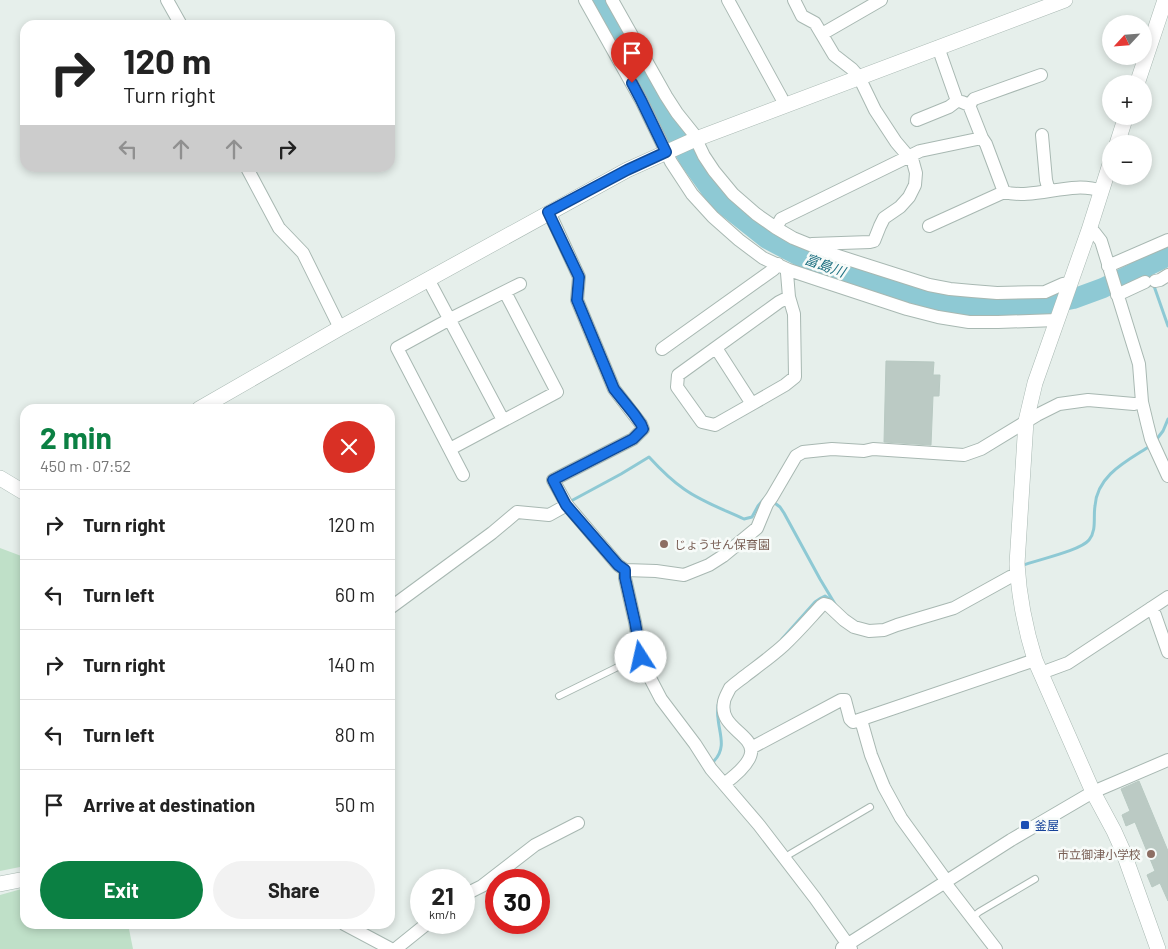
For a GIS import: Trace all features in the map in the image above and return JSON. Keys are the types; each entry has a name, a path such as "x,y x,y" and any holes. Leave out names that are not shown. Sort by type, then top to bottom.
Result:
{"street":[{"path":"167,0 178,20"},
{"path":"585,0 692,194 713,217 763,258 906,309 938,317 969,322 998,322 1059,316"},
{"path":"612,0 666,96 693,133 694,140 714,171 733,194 776,228 809,246 835,256 929,285 972,292 997,293 1045,292 1063,284 1070,285"},
{"path":"728,0 782,97 785,106"},
{"path":"794,0 802,16 815,23 834,55 859,77 875,110 896,142 913,162 916,173 915,185 909,197 900,207 884,218 874,240 870,242 813,244 809,246"},
{"path":"822,34 882,0"},
{"path":"208,404 340,328 627,170 694,140 938,47 1041,4 1065,0"},
{"path":"1140,75 1165,0"},
{"path":"938,47 963,103 986,144 1004,192"},
{"path":"917,120 1041,75"},
{"path":"1042,135 1046,180 1049,191"},
{"path":"776,228 781,219 920,151 982,138"},
{"path":"249,172 279,228 303,253 340,328"},
{"path":"1103,185 1036,383 1026,421 1017,564 1021,604 1028,638 1038,667 1093,792 1123,851 1158,949"},
{"path":"929,226 1004,192 1012,194 1080,188 1095,188 1101,191"},
{"path":"548,212 579,277 577,300 614,389 643,429 633,439 553,480 566,505 618,565 625,570 656,570 684,575 708,565 723,556 757,528 764,508 796,456 803,452 832,449 864,451 873,449 964,455 981,449 1026,421 1059,404 1088,400 1134,404 1142,402"},
{"path":"1089,230 1094,232 1101,241 1139,364 1142,402 1151,439 1163,448 1168,476"},
{"path":"1109,269 1168,240"},
{"path":"784,267 787,273 789,298 794,314 795,377 785,385 715,425 702,422 677,387 678,375 779,302 789,298"},
{"path":"662,349 774,268 784,267"},
{"path":"1117,293 1160,280 1168,274"},
{"path":"428,279 503,420"},
{"path":"464,475 397,348 520,284"},
{"path":"450,449 557,392 505,292"},
{"path":"716,348 752,404"},
{"path":"0,478 20,490"},
{"path":"395,604 471,549 517,512 549,515 566,505"},
{"path":"625,570 641,657 661,698 711,769 759,825 815,898 846,948 1011,840 1093,792 1168,760"},
{"path":"724,784 747,764 751,756 751,748 745,737 727,721 724,713 724,702 730,688 784,645 824,604 828,605 854,627 869,631 884,630 954,608 1010,577 1018,576"},
{"path":"751,748 840,700 845,700 850,718 854,722 1038,667 1068,663 1168,597"},
{"path":"1151,608 1168,652"},
{"path":"861,720 871,755 884,787 901,818 943,876 945,882 996,949"},
{"path":"475,890 536,845 578,823"},
{"path":"0,884 20,880"},
{"path":"353,929 391,949"},
{"path":"396,949 414,934"}],"lane":[{"path":"559,696 641,657"},
{"path":"784,858 870,807"},
{"path":"972,918 1035,879"}],"green space":[{"path":"0,548 20,556 20,867 0,871"},
{"path":"20,889 20,929 129,929 133,949 0,949 0,895"}],"building":[{"path":"886,361 934,362 933,375 940,375 939,396 933,396 931,445 884,442"},
{"path":"1139,781 1168,851 1168,901 1160,883 1152,887 1147,875 1155,871 1135,822 1126,826 1122,815 1130,811 1121,789"}],"waterway":[{"name":"富島川","path":"600,0 690,161 718,200 767,239 803,258 920,299 962,305 1034,307 1073,299 1103,288 1168,256"},
{"path":"1147,266 1168,326"},
{"path":"1156,440 1163,431 1168,419"},
{"path":"1021,566 1077,548 1089,540 1093,532 1095,506 1101,486 1107,477 1123,463 1150,446"},
{"path":"571,501 649,457 679,486 691,494 744,519 752,517 764,499"},
{"path":"772,501 784,513 835,604"},
{"path":"782,639 815,602 825,596 831,600"},
{"path":"714,761 718,756 721,746 718,705"}],"place":[{"name":"じょうせん保育園","path":"664,544"},
{"name":"釜屋","path":"1025,825"},
{"name":"市立御津小学校","path":"1151,854"}],"route":[{"path":"632,83 666,152 627,170 548,212 579,277 577,300 614,389 627,404 643,429 633,439 553,480 570,510 618,565 625,570 641,657"}]}
